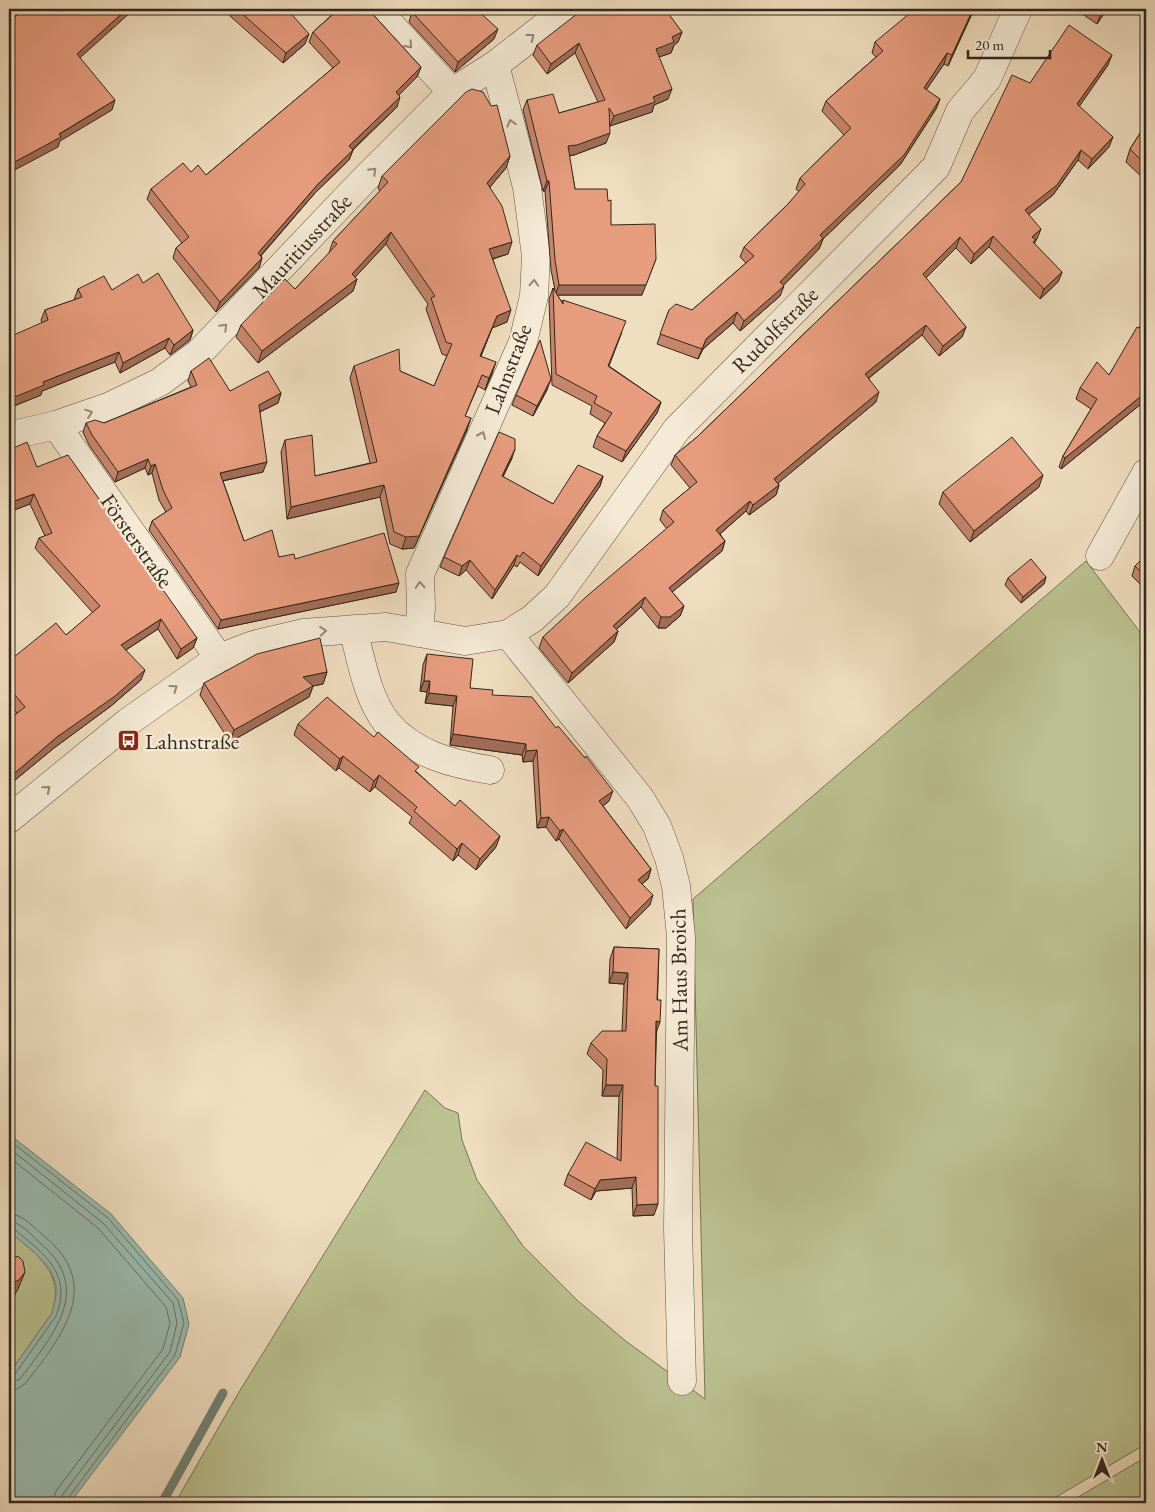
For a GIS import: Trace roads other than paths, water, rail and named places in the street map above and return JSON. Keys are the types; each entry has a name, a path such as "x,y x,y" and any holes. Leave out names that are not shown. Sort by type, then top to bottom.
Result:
{"street":[{"path":"376,9 452,92"},
{"name":"Mauritiusstraße","path":"9,436 56,425 108,407 160,382 199,353 362,182 452,92 495,66 568,9"},
{"name":"Rudolfstraße","path":"508,634 532,620 557,596 677,429 936,167 960,112 987,79 1018,9"},
{"name":"Lahnstraße","path":"419,633 421,608 420,574 523,342 534,296 536,256 527,187 495,66"},
{"name":"Försterstraße","path":"56,425 218,658"},
{"path":"1100,556 1146,473"},
{"path":"9,820 128,722 218,658 253,645 303,633 386,627 465,641 508,634"},
{"path":"353,629 367,679 387,723 433,757 490,770"},
{"name":"Am Haus Broich","path":"508,634 640,798 656,826 669,858 676,886 682,977 678,1229 682,1381"}],"water":[{"path":"9,1134 111,1214 183,1298 189,1324 180,1357 70,1503 9,1503 9,1374 52,1313 56,1285 50,1269 35,1253 9,1231"}],"waterway":[{"path":"162,1503 223,1393"}],"place":[{"name":"Lahnstraße","path":"129,741"}]}
